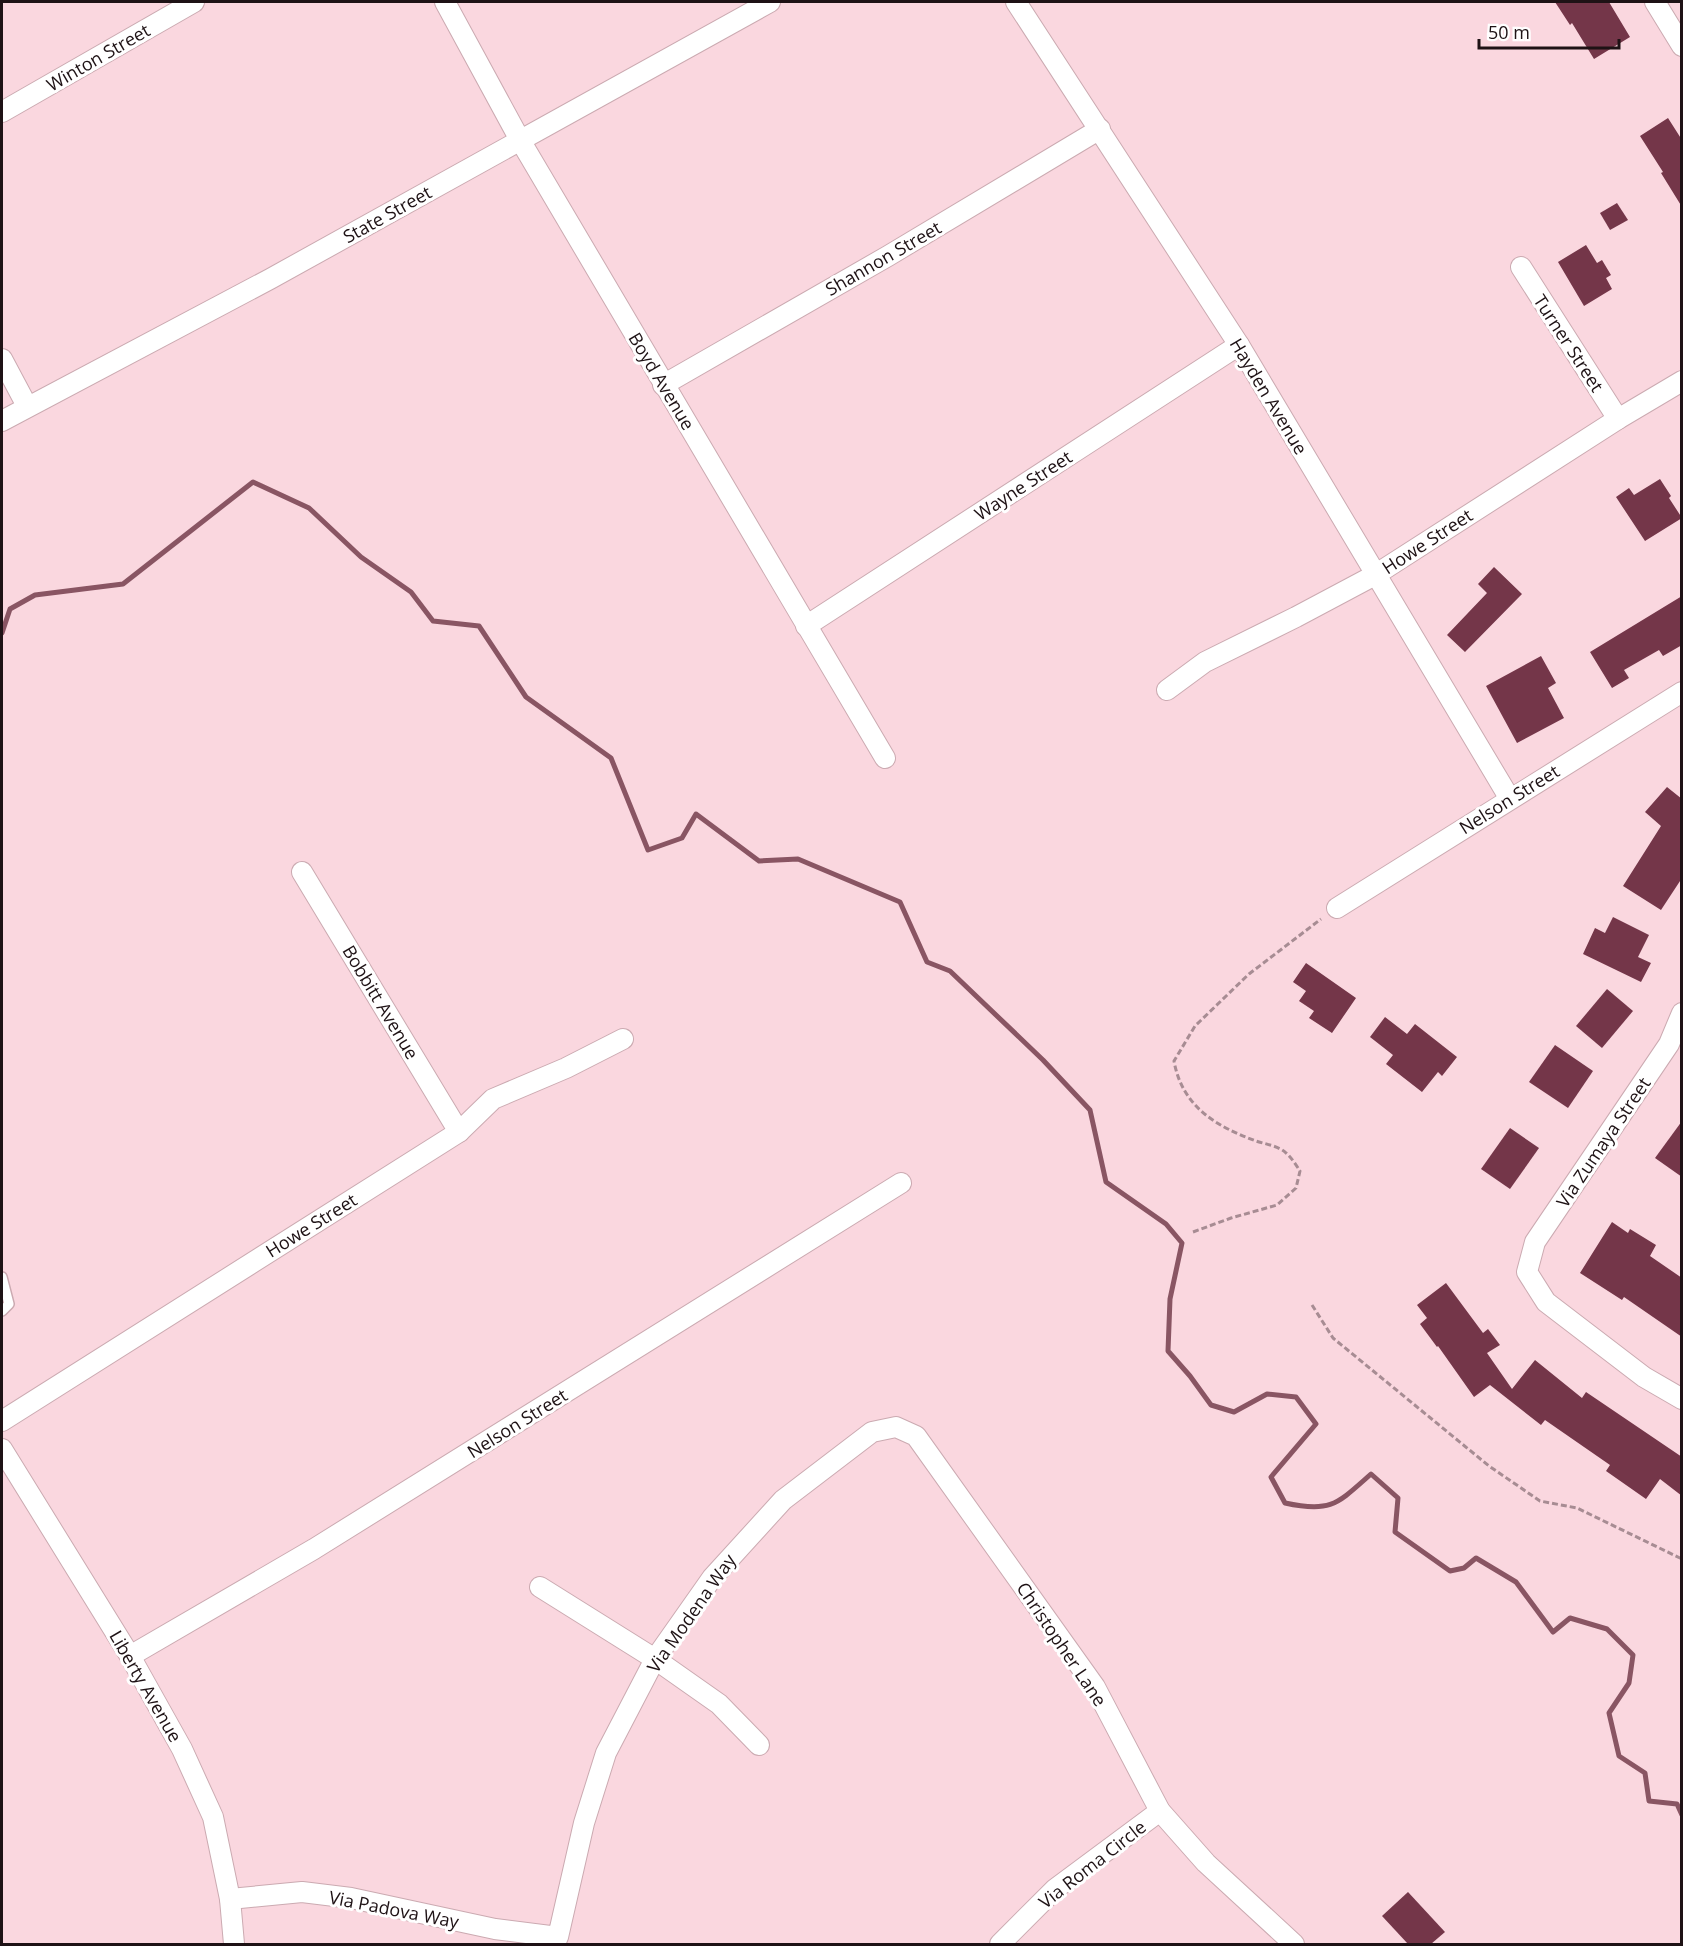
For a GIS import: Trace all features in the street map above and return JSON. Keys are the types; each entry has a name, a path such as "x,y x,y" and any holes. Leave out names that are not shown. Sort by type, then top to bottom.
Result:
{"street":[{"name":"Winton Street","path":"2,112 194,2"},
{"name":"Boyd Avenue","path":"445,2 520,141 885,758"},
{"name":"State Street","path":"2,421 270,279 770,2"},
{"name":"Hayden Avenue","path":"1016,2 1239,345 1510,799"},
{"path":"1655,2 1682,46"},
{"name":"Shannon Street","path":"663,385 888,256 1100,129"},
{"name":"Turner Street","path":"1521,267 1618,419"},
{"name":"Wayne Street","path":"806,626 1239,345"},
{"path":"2,359 27,406"},
{"name":"Howe Street","path":"1167,690 1205,662 1375,575 1618,419 1682,381"},
{"name":"Nelson Street","path":"1337,908 1682,692"},
{"name":"Bobbitt Avenue","path":"302,872 459,1132"},
{"name":"Via Zumaya Street","path":"1682,1013 1675,1048 1535,1242 1527,1272 1546,1302 1644,1377 1682,1399"},
{"name":"Howe Street","path":"2,1421 459,1132 493,1099 566,1068 623,1039"},
{"name":"Nelson Street","path":"130,1656 314,1549 901,1183"},
{"name":"Via Modena Way","path":"558,1937 584,1823 606,1753 655,1659 711,1578 783,1500 872,1432 896,1427"},
{"name":"Christopher Lane","path":"896,1427 916,1436 1095,1687 1160,1811 1206,1863 1294,1944"},
{"name":"Liberty Avenue","path":"2,1449 130,1656 182,1749 213,1817 230,1899 234,1944"},
{"path":"540,1587 655,1659 719,1704 759,1745"},
{"name":"Via Roma Circle","path":"1000,1944 1055,1889 1160,1811"},
{"name":"Via Padova Way","path":"230,1899 302,1892 351,1898 495,1929 558,1937"}],"lane":[{"path":"2,1277 9,1304 2,1311"}],"path":[{"path":"1193,1232 1276,1205 1296,1188 1300,1171 1285,1151 1234,1133 1209,1118 1188,1099 1177,1076 1174,1060 1195,1026 1249,974 1337,908"},
{"path":"1312,1305 1333,1338 1489,1466 1532,1496 1540,1501 1577,1508 1682,1559"}],"building":[{"path":"1555,2 1609,2 1630,37 1594,59 1572,23 1570,25"},
{"path":"1668,118 1682,140 1682,207 1640,136"},
{"path":"1617,203 1628,220 1610,230 1600,213"},
{"path":"1586,245 1597,263 1602,260 1611,275 1606,278 1612,289 1584,306 1558,262"},
{"path":"1660,479 1682,518 1645,541 1616,497 1629,488 1634,495"},
{"path":"1494,567 1522,594 1465,652 1447,635 1487,593 1478,584"},
{"path":"1682,596 1682,645 1663,656 1659,650 1624,670 1629,678 1612,688 1590,652"},
{"path":"1541,656 1556,683 1548,688 1564,718 1517,743 1486,686"},
{"path":"1667,787 1682,799 1682,878 1661,910 1623,886 1661,826 1645,812"},
{"path":"1613,917 1649,935 1638,957 1651,963 1641,982 1583,954 1595,928 1605,933"},
{"path":"1306,963 1356,998 1332,1033 1309,1018 1314,1011 1299,1001 1306,991 1293,982"},
{"path":"1607,989 1633,1011 1602,1048 1576,1026"},
{"path":"1385,1017 1407,1034 1415,1024 1457,1057 1442,1076 1438,1072 1422,1092 1386,1064 1393,1055 1370,1037"},
{"path":"1555,1045 1593,1071 1568,1108 1529,1082"},
{"path":"1682,1121 1682,1177 1655,1158"},
{"path":"1510,1128 1539,1148 1510,1189 1481,1169"},
{"path":"1612,1222 1628,1233 1630,1229 1656,1245 1650,1256 1682,1278 1682,1337 1624,1297 1622,1300 1580,1273"},
{"path":"1446,1283 1483,1333 1488,1329 1500,1345 1487,1353 1512,1389 1535,1360 1582,1398 1586,1392 1682,1457 1682,1496 1660,1479 1646,1499 1606,1471 1610,1465 1545,1420 1541,1425 1490,1385 1474,1397 1420,1324 1427,1318 1417,1305"},
{"path":"1408,1892 1445,1932 1431,1944 1408,1944 1382,1916"}],"waterway":[{"path":"2,633 10,609 35,595 123,584 253,482 309,508 361,557 411,592 433,621 479,626 526,697 611,758 648,850 682,838 696,814 759,861 798,859 900,902 927,962 950,971 1043,1060 1090,1110 1106,1182 1166,1224 1182,1243 1170,1299 1168,1351 1211,1405 1234,1412 1267,1394 1296,1397 1316,1424 1271,1477 1285,1503 1313,1507 1332,1504 1350,1493 1371,1474 1398,1498 1395,1532 1450,1571 1464,1568 1476,1558 1516,1582 1553,1632 1570,1618 1607,1629 1633,1655 1629,1683 1609,1713 1619,1756 1645,1773 1649,1801 1677,1804 1682,1815"}]}
